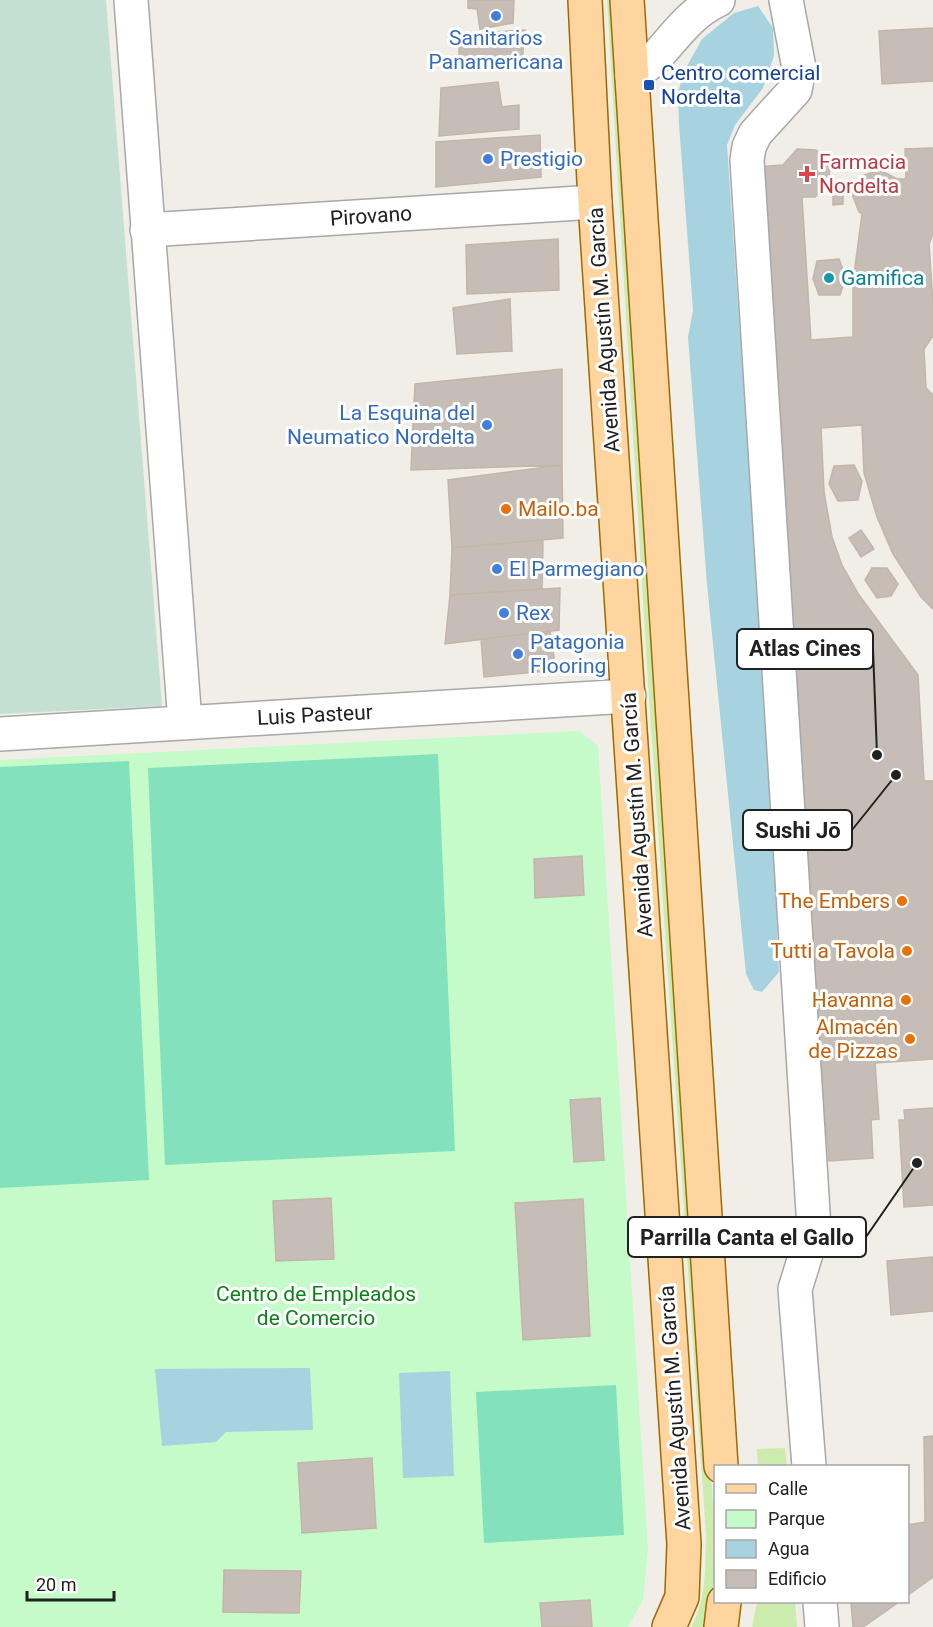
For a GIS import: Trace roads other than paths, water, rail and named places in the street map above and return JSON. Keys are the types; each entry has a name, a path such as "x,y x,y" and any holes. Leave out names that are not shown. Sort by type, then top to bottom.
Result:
{"main road":[{"name":"Avenida Agustín M. García","path":"585,0 595,201 684,1544 682,1597 669,1627"},
{"name":"Avenida Agustín M. García","path":"627,0 721,1465"},
{"path":"721,1627 724,1603"}],"street":[{"path":"131,0 185,723"},
{"path":"632,76 654,59 685,23 706,5 718,0"},
{"path":"786,0 799,68 795,90 755,134 748,147 747,160 814,1228 795,1289 809,1465"},
{"name":"Pirovano","path":"147,230 595,201"},
{"name":"Luis Pasteur","path":"0,734 629,696"},
{"path":"820,1603 822,1627"}],"water":[{"path":"758,6 773,28 774,56 763,88 735,125 727,145 770,771 779,972 762,992 754,990 746,974 707,584 688,337 693,310 678,91 687,66 702,39 734,13"},
{"path":"310,1368 313,1430 226,1432 216,1442 162,1446 155,1369"},
{"path":"450,1371 454,1476 403,1478 399,1373"}],"place":[{"name":"Sanitarios Panamericana","path":"496,16"},
{"name":"Centro comercial Nordelta","path":"649,85"},
{"name":"Prestigio","path":"488,159"},
{"name":"Farmacia Nordelta","path":"807,174"},
{"name":"Gamifica","path":"829,278"},
{"name":"La Esquina del Neumatico Nordelta","path":"487,425"},
{"name":"Mailo.ba","path":"506,509"},
{"name":"El Parmegiano","path":"497,569"},
{"name":"Rex","path":"504,613"},
{"name":"Patagonia Flooring","path":"518,654"},
{"name":"Atlas Cines","path":"877,755"},
{"name":"Sushi Jō","path":"896,775"},
{"name":"The Embers","path":"902,901"},
{"name":"Tutti a Tavola","path":"907,951"},
{"name":"Havanna","path":"906,1000"},
{"name":"Almacén de Pizzas","path":"910,1039"},
{"name":"Parrilla Canta el Gallo","path":"917,1163"}],"park label":[{"name":"Centro de Empleados de Comercio","path":"316,1306"}]}
